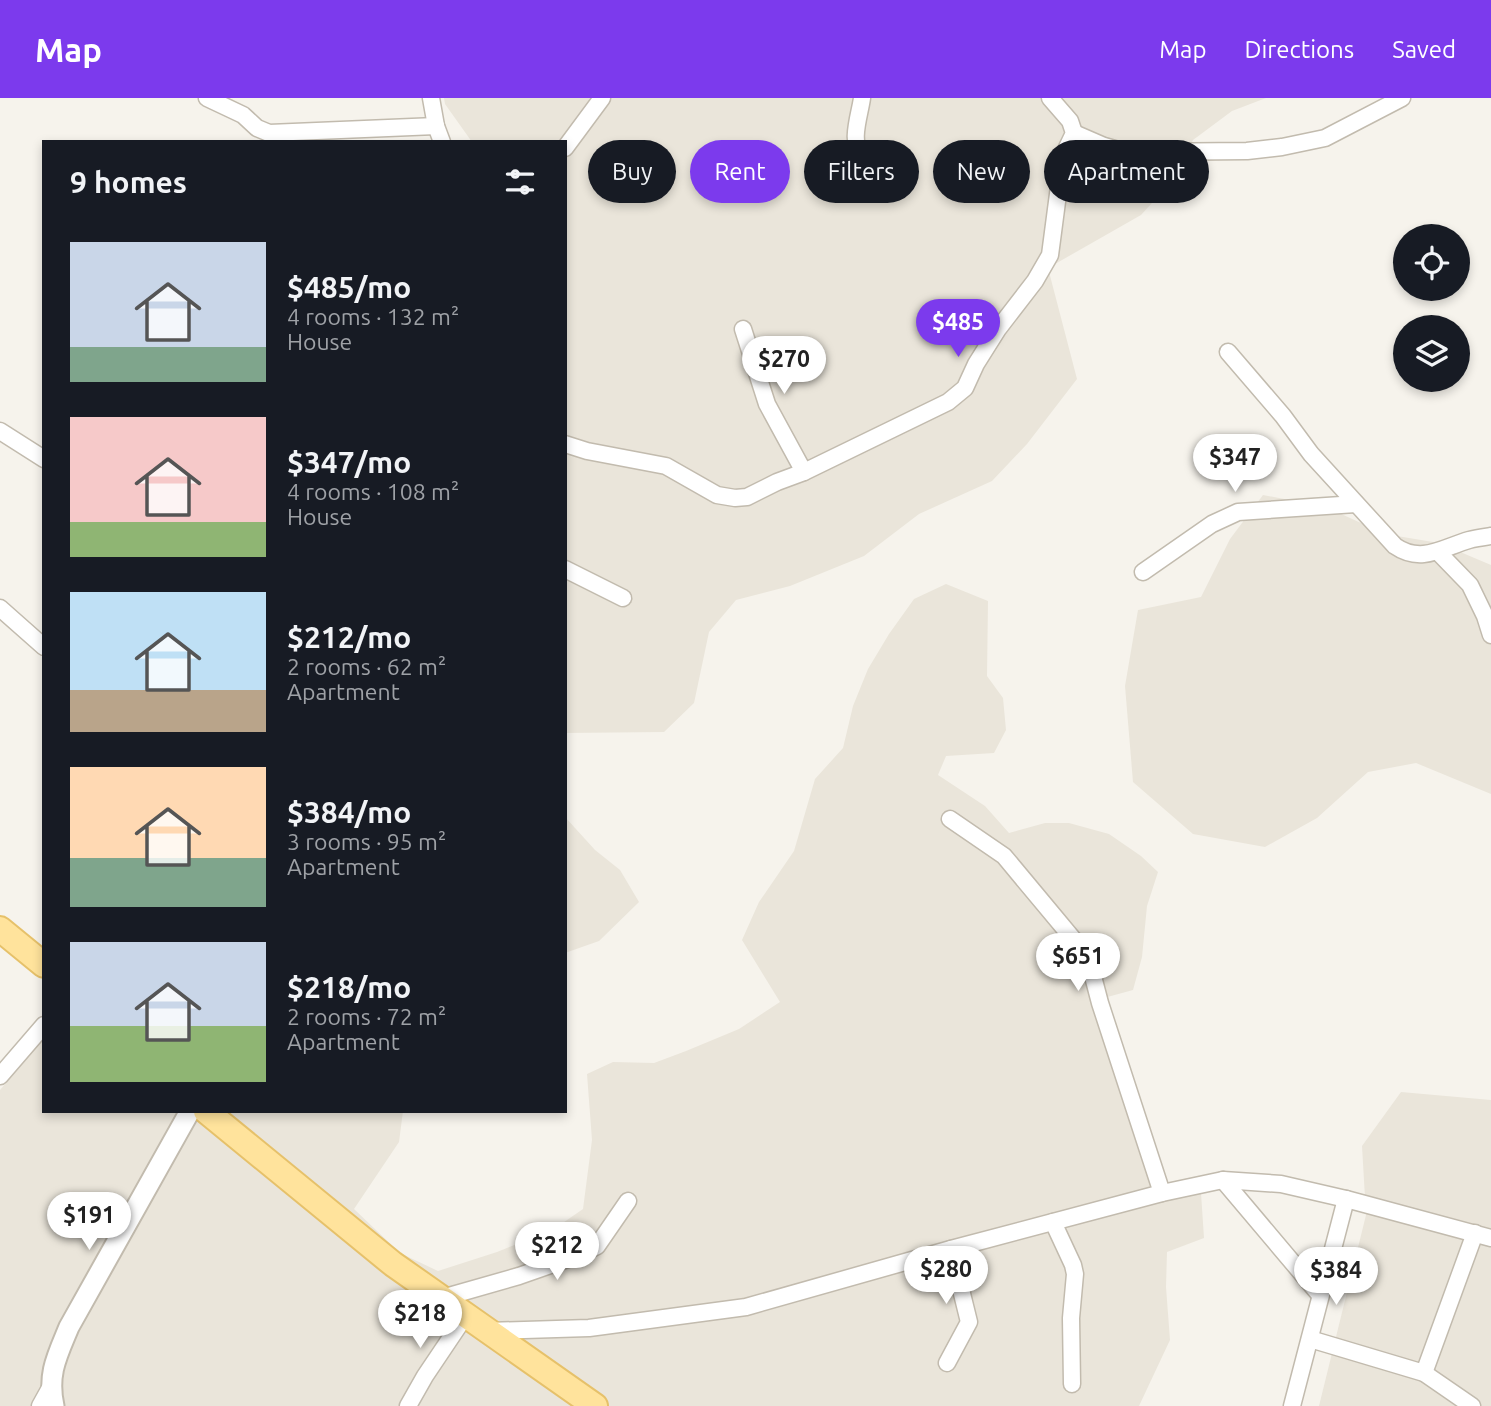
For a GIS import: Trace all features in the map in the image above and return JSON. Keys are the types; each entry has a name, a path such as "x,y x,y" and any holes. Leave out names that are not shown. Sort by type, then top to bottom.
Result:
{"main road":[{"path":"0,929 42,963"},
{"path":"216,1114 393,1264 595,1406"}],"street":[{"path":"207,98 243,115 257,128 269,133 436,126"},
{"path":"431,98 441,140"},
{"path":"567,146 602,98"},
{"path":"855,140 862,98"},
{"path":"567,445 666,466 717,495 747,497 948,402 965,388 976,364 998,329 1035,281 1050,255 1063,156 1074,133 1070,121 1050,98"},
{"path":"1074,133 1104,146 1138,152 1270,149 1325,138 1402,98"},
{"path":"743,329 767,404 804,472"},
{"path":"1228,352 1283,416 1311,454 1395,546 1405,553 1418,556 1471,539 1491,536"},
{"path":"0,431 41,460"},
{"path":"1143,572 1212,524 1238,512 1356,504"},
{"path":"1437,552 1471,585 1491,635"},
{"path":"567,570 623,598"},
{"path":"0,608 42,645"},
{"path":"950,819 1004,856 1084,952 1162,1193"},
{"path":"0,1076 42,1027"},
{"path":"40,1406 52,1397 54,1362 69,1326 189,1113"},
{"path":"1223,1180 1320,1295"},
{"path":"486,1331 589,1328 746,1307 951,1249 1162,1193 1223,1180 1281,1184 1483,1236 1424,1373"},
{"path":"1292,1406 1346,1199"},
{"path":"442,1298 579,1255 597,1245 628,1201"},
{"path":"1053,1222 1075,1274 1071,1318 1072,1384"},
{"path":"947,1363 969,1322 951,1249"},
{"path":"408,1406 466,1315"},
{"path":"1310,1339 1424,1373 1472,1406"}],"shaded area":[{"path":"444,98 1266,98 1232,111 1193,140 1044,140 1044,203 1152,203 1141,215 1048,268 1077,379 1027,444 992,481 919,514 864,556 790,586 736,600 709,632 694,703 664,732 567,733 567,140 471,140 445,104"},
{"path":"1263,495 1326,507 1385,534 1439,543 1491,565 1491,794 1416,763 1368,772 1317,818 1265,847 1193,834 1133,782 1125,686 1138,610 1201,597 1230,539"},
{"path":"946,584 988,601 987,676 1003,698 1006,730 994,753 946,756 938,775 985,806 1009,833 1045,823 1069,823 1109,834 1141,856 1158,872 1147,906 1142,957 1133,990 1100,999 1174,1198 1201,1193 1204,1238 1167,1252 1166,1287 1170,1340 1139,1406 0,1406 0,1090 42,1040 42,1113 403,1113 399,1142 354,1209 400,1253 438,1271 497,1252 554,1229 583,1209 592,1140 587,1074 613,1062 654,1063 739,1029 780,1002 742,940 759,902 794,851 815,779 843,748 853,706 868,669 914,599"},
{"path":"567,819 595,850 620,870 639,902 599,941 567,952"},
{"path":"1401,1092 1491,1100 1491,1406 1319,1406 1366,1215 1362,1146"}]}
